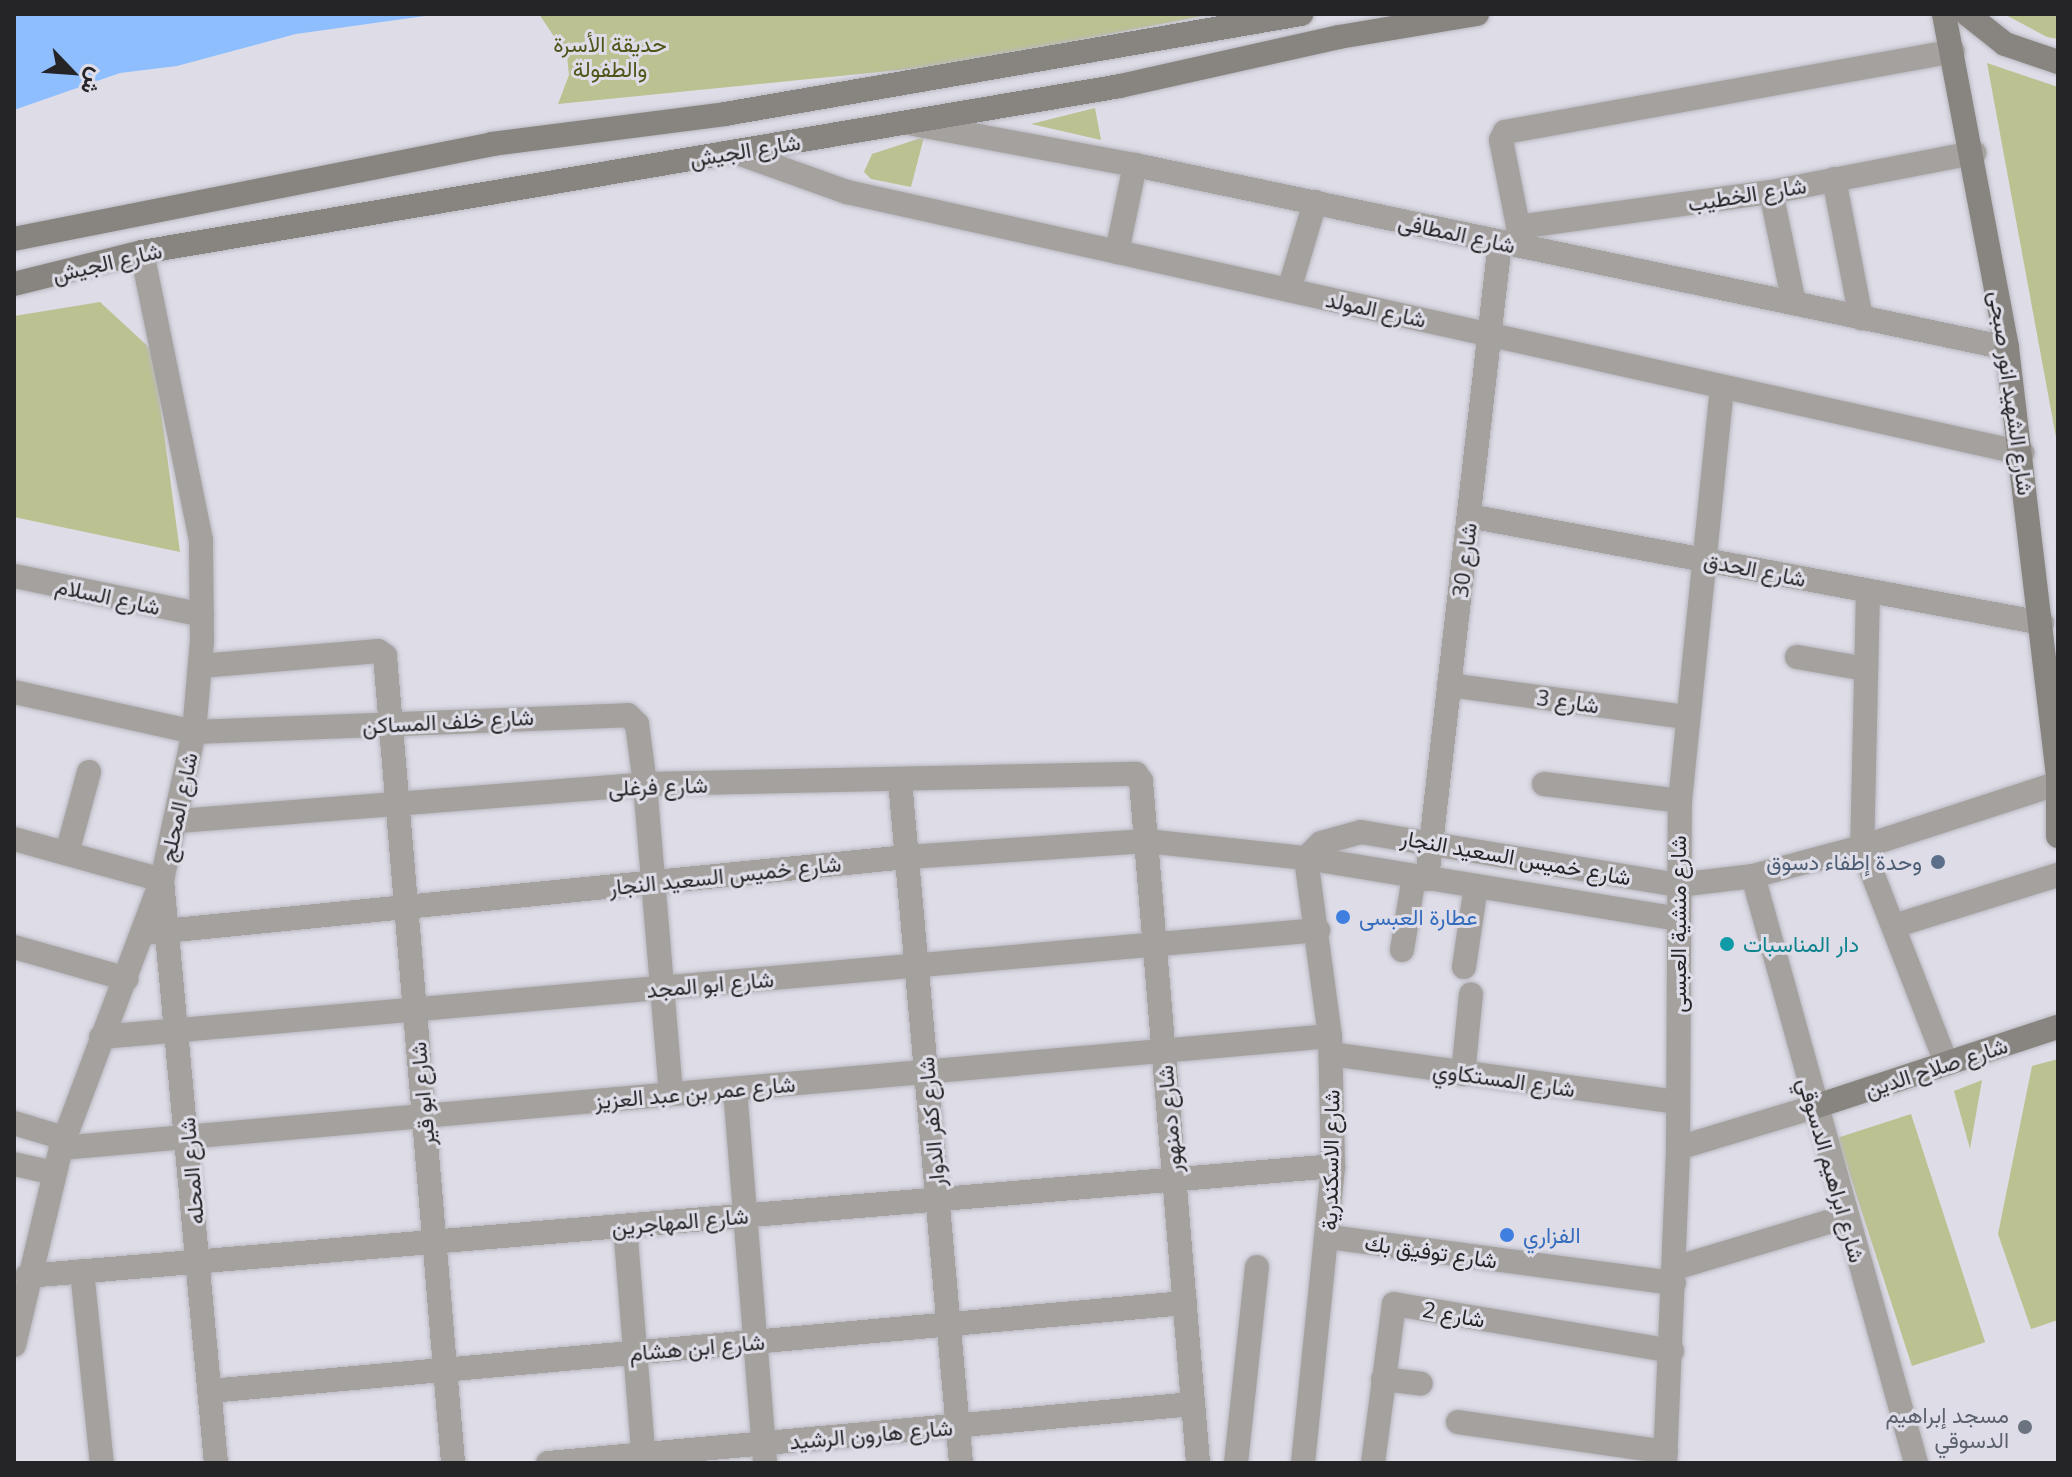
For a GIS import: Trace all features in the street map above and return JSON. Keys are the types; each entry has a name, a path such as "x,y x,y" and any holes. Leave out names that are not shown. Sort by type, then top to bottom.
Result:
{"main road":[{"name":"شارع الجيش","path":"14,239 492,144 725,114 1301,14"},
{"name":"شارع الجيش","path":"14,284 142,252 1120,86 1339,37 1477,14"},
{"name":"شارع الشهيد انور صبحى","path":"1944,14 1974,153 2022,453 2057,779 2058,836"},
{"path":"1967,14 2005,44 2058,62"},
{"name":"شارع صلاح الدين","path":"1814,1107 2058,1027"}],"street":[{"name":"شارع 30","path":"1402,950 1431,841 1490,334 1514,238 1501,140 1505,132 1953,51"},
{"name":"شارع المطافى","path":"906,122 1514,238 1861,318 2007,348"},
{"name":"شارع المولد","path":"735,152 847,192 2022,453"},
{"name":"شارع الخطيب","path":"1514,238 1974,153"},
{"path":"1117,252 1135,165"},
{"path":"1834,179 1861,318"},
{"path":"1771,192 1794,303"},
{"path":"1289,290 1315,202"},
{"name":"شارع المحلج","path":"14,1345 27,1276 23,1247 54,1173 101,1037 127,979 156,931 162,880 178,821 194,732 202,615 201,540 142,252"},
{"name":"شارع منشية العبسى","path":"1665,1458 1672,1351 1678,1148 1680,801 1702,558 1722,387"},
{"name":"شارع الحدق","path":"1469,516 2042,623"},
{"name":"شارع السلام","path":"14,576 202,615"},
{"path":"1868,591 1862,847 1946,1063"},
{"name":"شارع ابو قير","path":"200,666 381,652 392,724 453,1463"},
{"path":"1797,657 1866,669"},
{"name":"شارع 3","path":"1449,685 1687,717"},
{"name":"شارع خلف المساكن","path":"14,692 194,732 622,713 637,724 645,784 671,1094"},
{"path":"67,853 89,772"},
{"name":"شارع فرغلى","path":"178,821 399,806 645,784 1138,775"},
{"name":"شارع دمنهور","path":"1138,775 1155,942 1198,1463"},
{"name":"شارع خميس السعيد النجار","path":"1306,858 1321,843 1347,833 1431,841 1678,885 1753,876 1862,847 2057,779"},
{"name":"شارع كفر الدوار","path":"900,781 961,1463"},
{"path":"1544,784 1680,801"},
{"path":"14,839 162,880"},
{"name":"شارع خميس السعيد النجار","path":"156,931 407,909 907,857 1146,841 1306,858 1678,919"},
{"name":"شارع الاسكندرية","path":"1303,1463 1329,1237 1333,1166 1330,1045 1318,930 1306,858"},
{"path":"1894,926 2058,875"},
{"name":"شارع ابراهيم الدسوقي","path":"1753,876 1814,1107 1916,1463"},
{"path":"1464,967 1476,886"},
{"name":"شارع ابو المجد","path":"101,1037 1318,930"},
{"name":"شارع المحله","path":"156,931 179,1030 216,1463"},
{"path":"14,947 127,979"},
{"path":"1463,1074 1471,994"},
{"name":"شارع المستكاوي","path":"1330,1045 1463,1074 1677,1102"},
{"name":"شارع عمر بن عبد العزيز","path":"63,1143 188,1137 1163,1051 1330,1045"},
{"path":"735,1089 765,1453"},
{"path":"1678,1148 1814,1107"},
{"path":"14,1123 63,1143"},
{"path":"14,1164 54,1173"},
{"name":"شارع المهاجرين","path":"27,1276 1333,1166"},
{"path":"1675,1275 1845,1217"},
{"path":"625,1226 643,1459"},
{"name":"شارع توفيق بك","path":"1329,1237 1675,1275"},
{"path":"1236,1463 1257,1267"},
{"path":"82,1271 102,1463"},
{"name":"شارع ابن هشام","path":"210,1391 1185,1303"},
{"name":"شارع 2","path":"1373,1463 1394,1304 1672,1351"},
{"path":"1383,1379 1421,1384"},
{"name":"شارع هارون الرشيد","path":"548,1463 765,1453 958,1426 1193,1404"},
{"path":"1458,1422 1665,1458"}],"green space":[{"name":"حديقة الأسرة والطفولة","path":"539,14 1213,14 950,65 558,104 569,75 567,56"},
{"path":"2004,14 2058,14 2058,39 2047,37"},
{"path":"1987,63 2058,87 2058,448"},
{"path":"1095,108 1101,140 1031,124"},
{"path":"924,137 911,187 871,179 864,172 872,154"},
{"path":"100,302 153,351 180,552 14,517 14,316"},
{"path":"2058,1059 2058,1320 2031,1329 1998,1234 2032,1066"},
{"path":"1982,1080 1970,1149 1954,1091"},
{"path":"1911,1114 1985,1342 1912,1366 1838,1138"}],"water":[{"path":"14,14 439,14 296,34 177,66 120,73 14,110"}],"place":[{"name":"وحدة إطفاء دسوق","path":"1938,862"},
{"name":"عطارة العبسى","path":"1343,917"},
{"name":"دار المناسبات","path":"1727,944"},
{"name":"الفزاري","path":"1507,1235"},
{"name":"مسجد إبراهيم الدسوقي","path":"2025,1427"}]}
